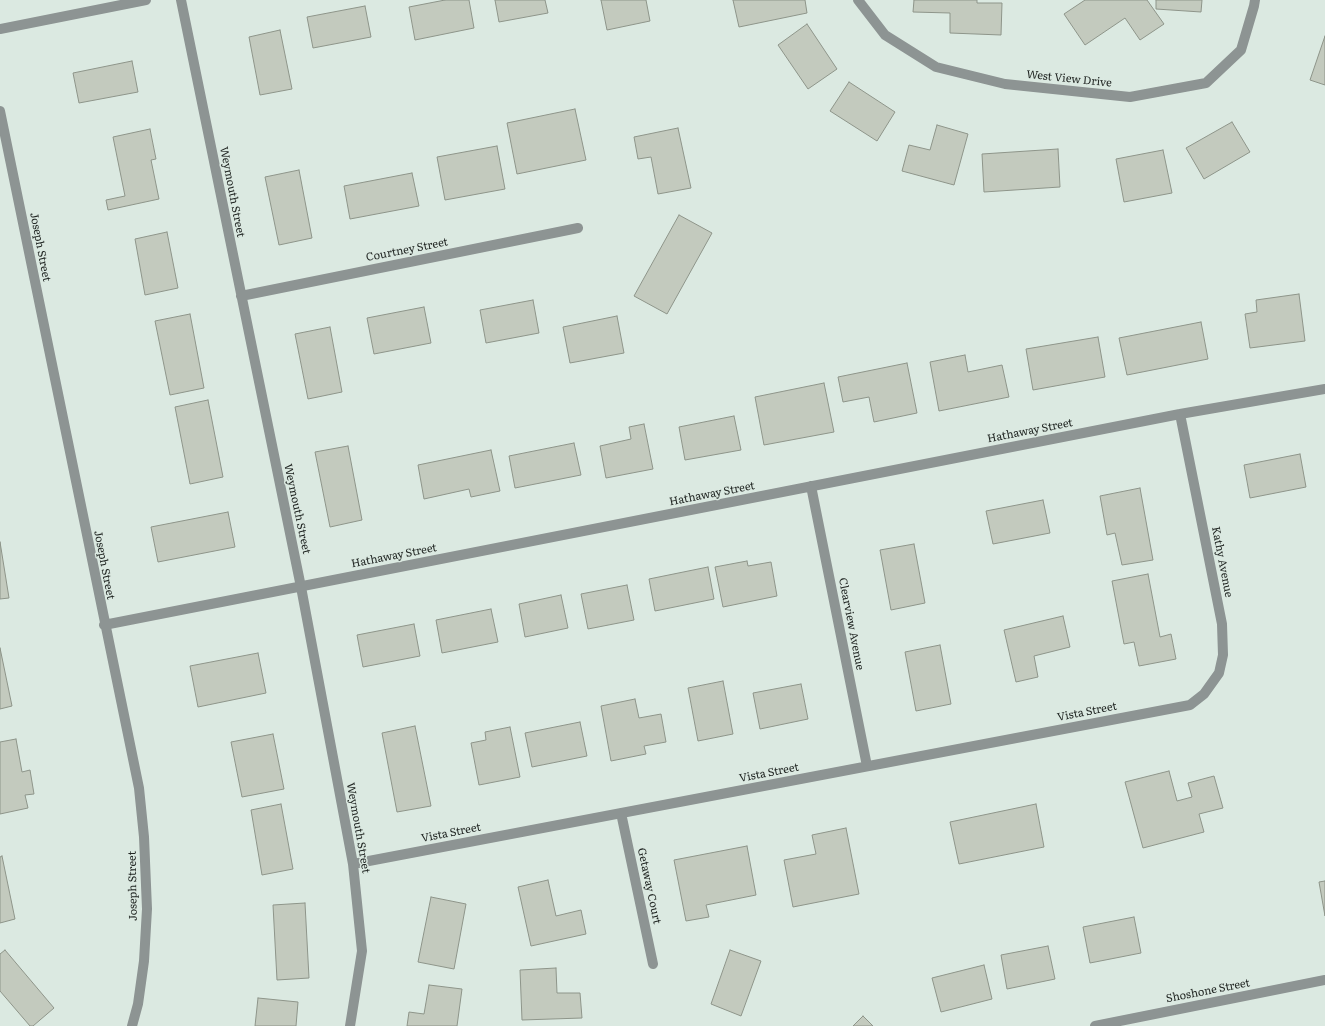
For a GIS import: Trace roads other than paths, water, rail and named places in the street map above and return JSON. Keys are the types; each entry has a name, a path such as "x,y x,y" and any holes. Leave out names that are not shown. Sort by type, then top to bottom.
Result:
{"street":[{"path":"0,29 146,0"},
{"name":"Weymouth Street","path":"181,0 301,587 353,864 362,951 350,1026"},
{"name":"West View Drive","path":"858,0 886,35 936,67 1005,84 1130,97 1206,83 1241,50 1255,0"},
{"name":"Joseph Street","path":"0,111 104,625 139,788 144,837 147,909 144,961 138,1004 132,1026"},
{"name":"Courtney Street","path":"241,296 578,228"},
{"name":"Hathaway Street","path":"104,625 1180,414 1325,389"},
{"name":"Kathy Avenue","path":"1180,414 1223,632 1223,655 1218,673 1204,694 1190,705"},
{"name":"Clearview Avenue","path":"811,486 867,766"},
{"name":"Vista Street","path":"353,864 1190,705"},
{"name":"Getaway Court","path":"621,813 654,964"},
{"name":"Shoshone Street","path":"1095,1026 1325,980"}]}
